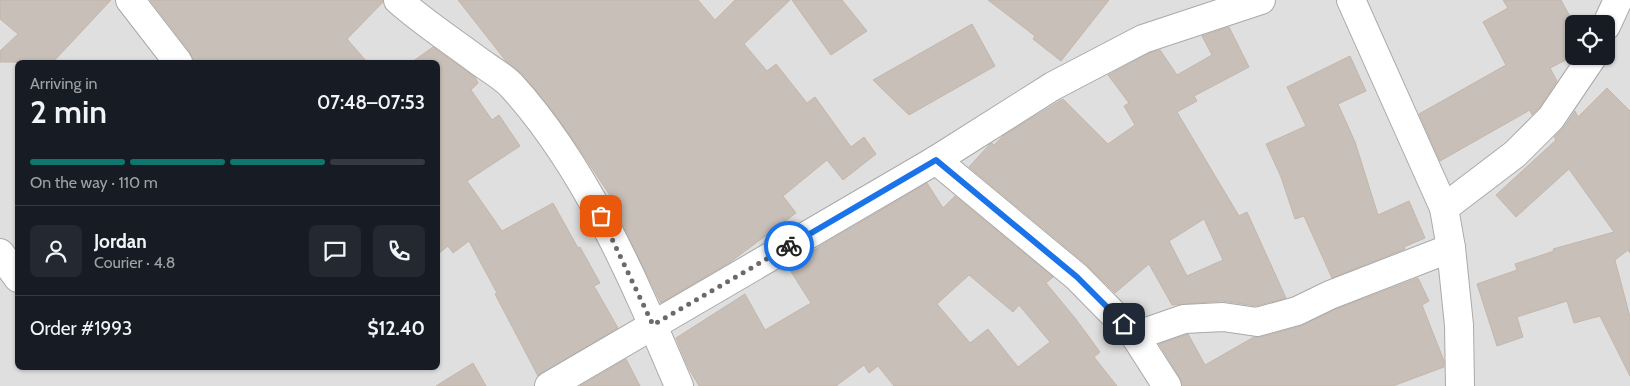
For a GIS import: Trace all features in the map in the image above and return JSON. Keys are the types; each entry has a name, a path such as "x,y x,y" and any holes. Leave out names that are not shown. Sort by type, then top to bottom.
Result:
{"street":[{"path":"130,0 176,60"},
{"path":"398,0 423,22 509,83 537,117 571,165 601,216 653,325 679,386"},
{"path":"549,386 936,160 1053,86 1143,39 1261,0"},
{"path":"1351,0 1444,208 1451,248 1459,325 1460,386"},
{"path":"1611,15 1618,0"},
{"path":"1444,208 1515,154 1551,118 1586,65"},
{"path":"936,160 1077,277 1135,336 1167,386"},
{"path":"1135,336 1184,319 1223,317 1257,322 1297,311 1330,295 1451,248"},
{"path":"0,253 15,274"}],"shaded area":[{"path":"0,0 1630,0 1630,386 0,386"}],"building":[{"path":"0,0 111,0 55,60 0,62 0,51 18,34 0,19"},
{"path":"150,0 383,0 347,39 365,60 192,60 190,52"},
{"path":"458,0 698,0 715,20 735,0 790,0 744,44 767,71 776,64 807,103 815,97 851,147 864,137 876,154 843,180 827,160 783,196 796,213 729,263 661,303 619,218 623,215 576,144 523,75 506,61"},
{"path":"792,0 842,0 867,31 831,55"},
{"path":"988,0 1109,0 1061,61 1033,39 1035,36"},
{"path":"1503,0 1561,0 1569,15 1565,15 1565,60 1550,68 1557,81 1532,115 1530,110 1440,161 1419,114 1506,65 1483,22 1508,8"},
{"path":"972,24 995,66 909,115 873,80"},
{"path":"1229,27 1249,67 1194,96 1197,101 1177,112 1239,216 1247,212 1286,298 1256,306 1222,301 1172,305 1149,264 1115,293 1087,265 969,167 990,144 994,145 1004,135 1063,99 1108,144 1135,125 1124,106 1129,103 1108,75 1149,53 1160,50 1177,75 1212,55 1202,36","holes":["1204,219 1223,260 1187,276 1169,241"]},
{"path":"433,47 475,77 478,83 471,90 492,120 499,115 520,146 467,181 502,231 553,203 600,283 594,286 618,328 538,376 469,241 453,253 448,246 440,252 440,60 415,60"},
{"path":"1350,56 1366,91 1338,104 1355,142 1378,215 1409,201 1425,238 1404,247 1405,249 1332,278 1304,216 1295,219 1281,177 1266,144 1306,126 1287,87"},
{"path":"1607,88 1630,111 1630,253 1628,250 1615,260 1630,317 1630,376 1600,316 1574,323 1567,301 1517,317 1523,337 1497,346 1477,284 1517,270 1515,264 1554,251 1553,249 1614,232 1569,169 1516,217 1496,195 1556,140 1554,137 1575,111 1578,117"},
{"path":"927,183 943,208 955,196 1053,277 1046,283 1100,352 1094,357 1117,386 894,386 878,366 869,373 864,365 836,386 699,386 689,369 676,338 745,294 765,330 811,303 788,267","holes":["969,275 1013,312 1019,305 1050,342 1018,367 988,329 970,343 937,304"]},
{"path":"1418,278 1429,301 1422,305 1444,361 1444,367 1393,386 1183,386 1159,344 1188,334 1205,365 1254,337 1261,337 1301,326 1336,309"},
{"path":"626,359 640,386 580,386"},
{"path":"473,363 486,386 436,386"}],"way so far":[{"path":"601,216 653,325 789,246"}],"route":[{"path":"789,246 936,160 1077,277 1124,324"}]}
